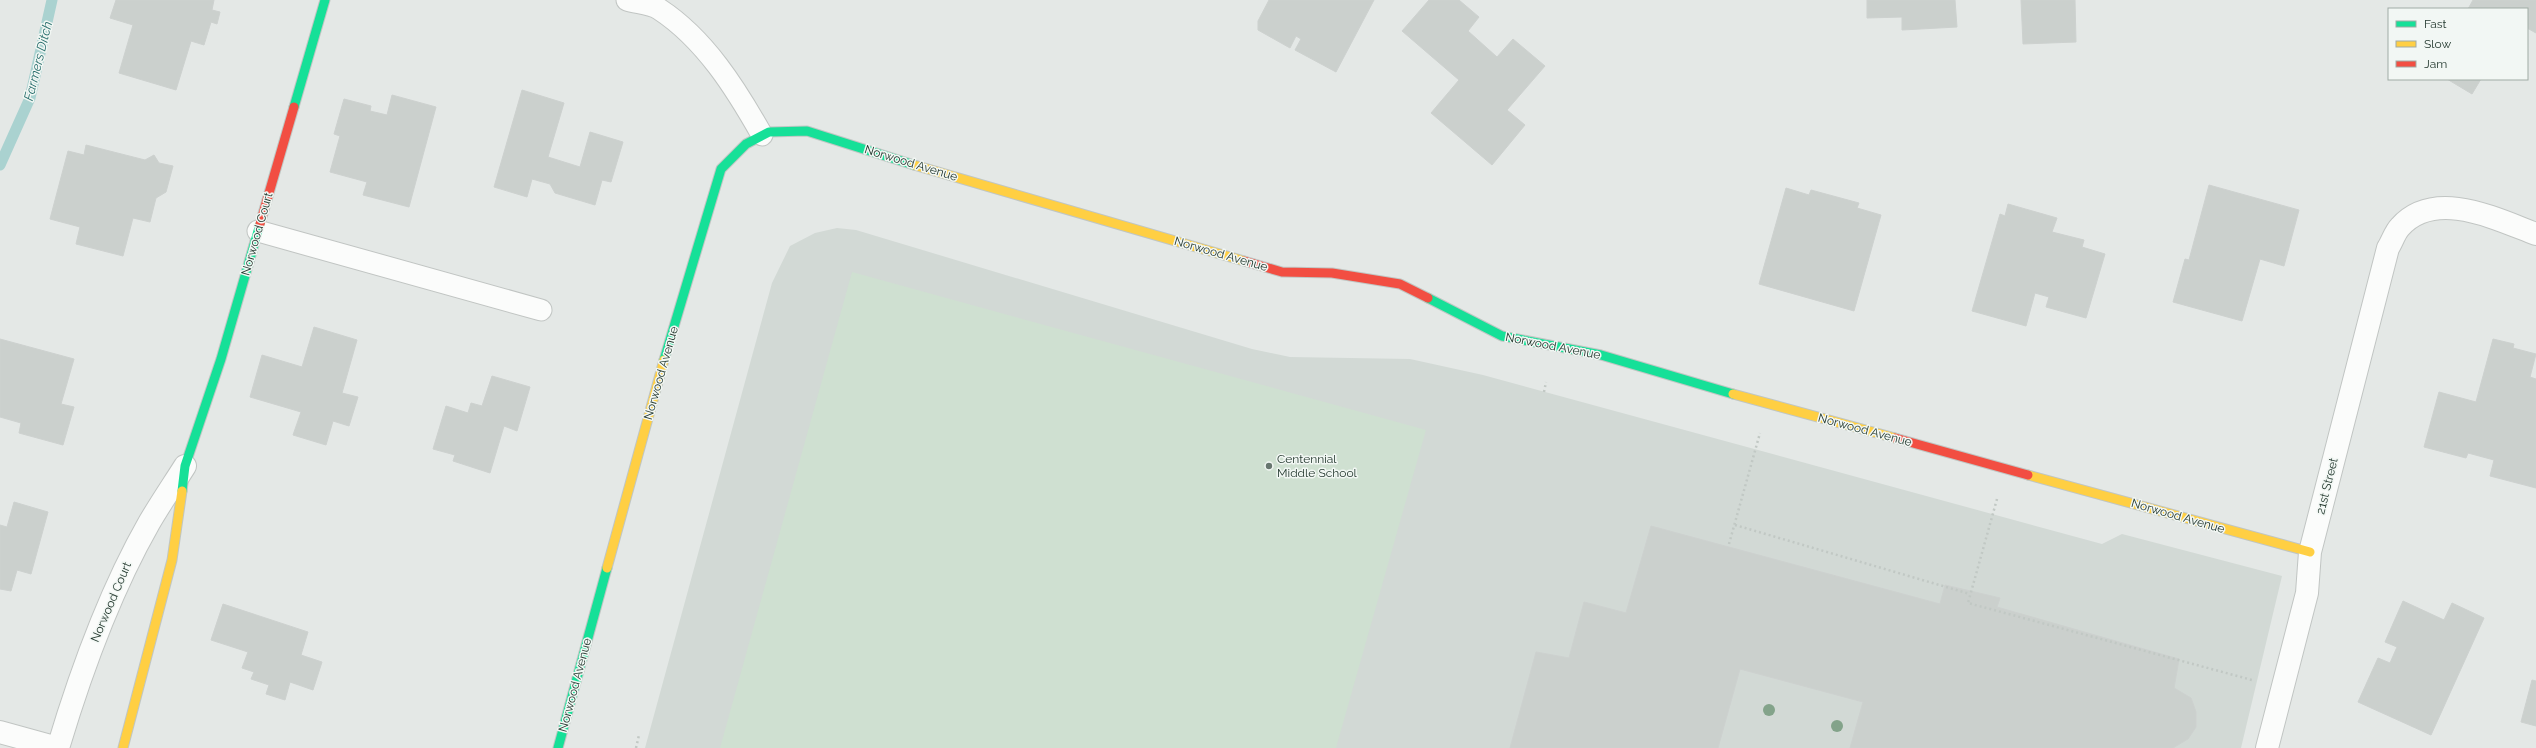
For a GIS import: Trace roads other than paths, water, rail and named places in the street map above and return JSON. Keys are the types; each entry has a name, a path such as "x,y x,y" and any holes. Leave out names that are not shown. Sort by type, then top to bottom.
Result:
{"street":[{"name":"Norwood Court","path":"123,748 172,560 185,466 221,359 325,0"},
{"name":"Norwood Avenue","path":"558,748 657,383 721,169 746,144 769,132 807,131 937,172 1282,272 1332,273 1400,284 1502,336 1601,355 1769,404 2310,552"},
{"name":"21st Street","path":"2267,748 2307,594 2310,552 2388,248 2399,227 2413,216 2431,208 2460,209 2536,234"},
{"name":"Norwood Court","path":"58,748 88,659 129,561 149,522 185,466"},
{"path":"0,732 58,748"}],"lane":[{"path":"627,0 658,8 692,38 736,88 762,135"},
{"path":"258,231 541,310"}],"waterway":[{"name":"Farmers Ditch","path":"0,165 30,98 52,0"}],"place":[{"name":"Centennial Middle School","path":"1269,466"}]}
